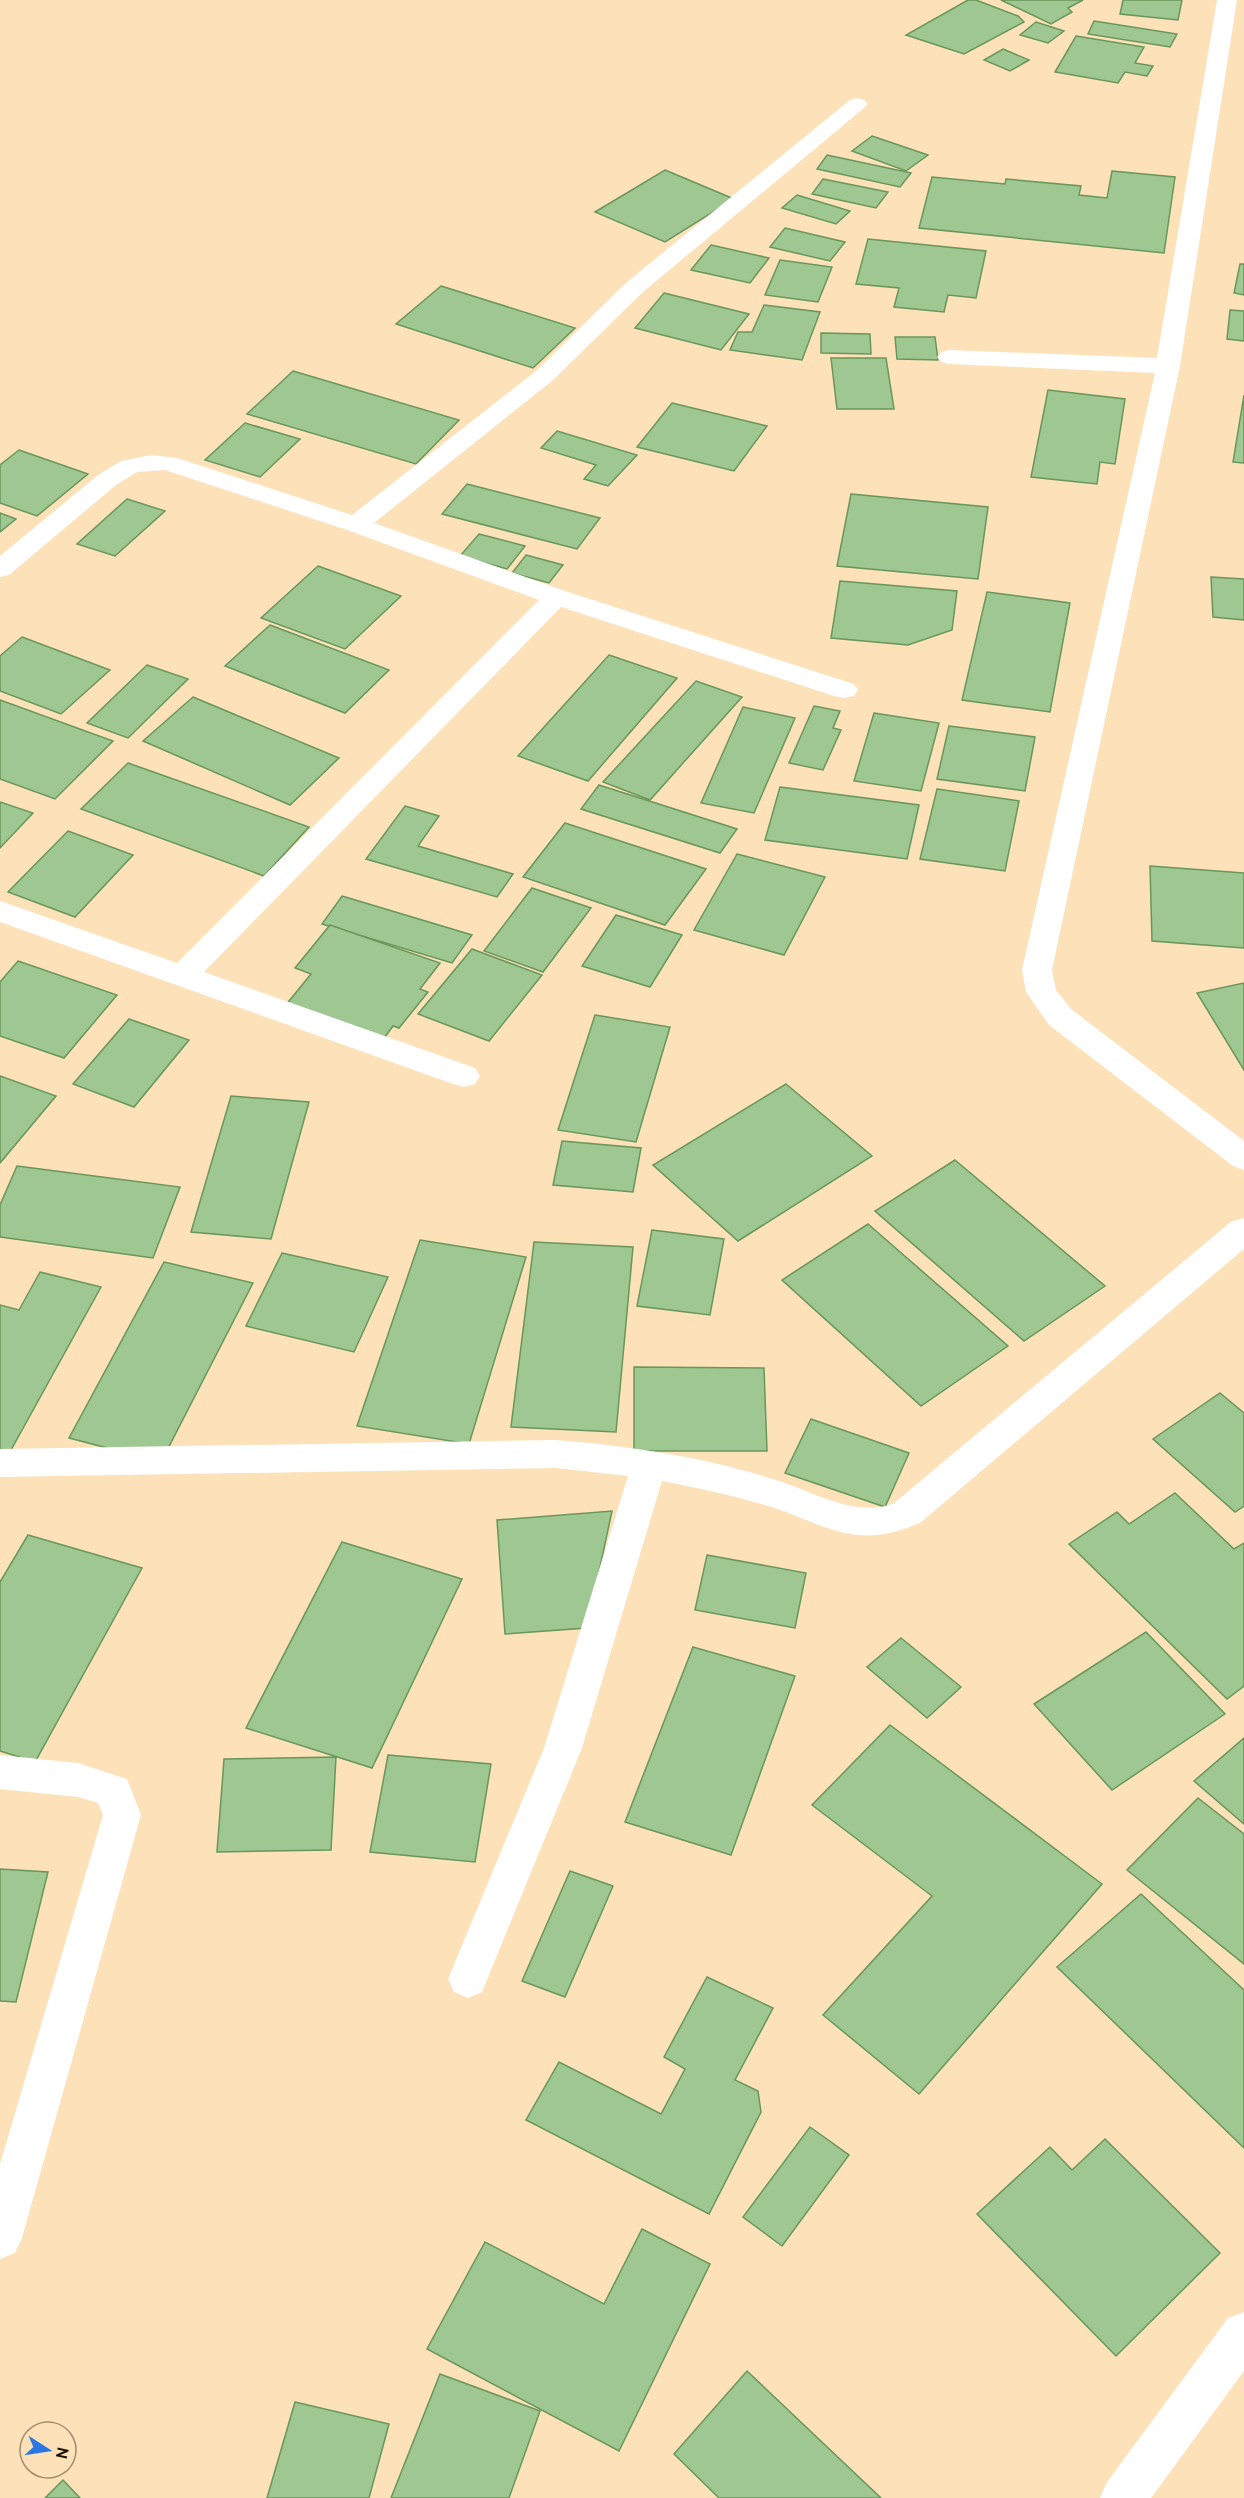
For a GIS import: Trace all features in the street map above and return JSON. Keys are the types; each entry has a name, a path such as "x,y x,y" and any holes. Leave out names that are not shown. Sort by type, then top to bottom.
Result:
{"street":[{"path":"1227,0 1168,366 1037,970 1041,992 1060,1017 1244,1158"},
{"path":"356,525 544,376 635,287 857,104"},
{"path":"949,357 1168,366"},
{"path":"0,568 107,480 130,466 152,462 168,463 356,525 556,597 844,690"},
{"path":"181,977 556,597"},
{"path":"0,911 464,1076"},
{"path":"0,1463 556,1454 617,1458 764,1490 857,1521 886,1522 907,1513 1244,1230"},
{"path":"468,1979 563,1748 649,1465"},
{"path":"0,1772 78,1780 112,1791 122,1815 0,2238"},
{"path":"1123,2498 1244,2334"}],"building":[{"path":"968,0 976,0 1018,16 1024,22 964,54 906,35"},
{"path":"1001,0 1083,0 1068,8 1072,12 1051,24"},
{"path":"1123,0 1182,0 1178,20 1120,14"},
{"path":"1094,21 1177,34 1170,47 1088,34"},
{"path":"1036,22 1064,31 1048,43 1020,35"},
{"path":"1076,36 1144,47 1135,63 1153,66 1147,76 1125,72 1118,83 1055,72"},
{"path":"1003,49 1029,60 1010,71 984,60"},
{"path":"872,136 928,155 906,171 852,151"},
{"path":"827,155 911,173 900,187 817,169"},
{"path":"665,170 734,199 665,242 595,212"},
{"path":"1112,171 1175,177 1164,253 919,228 932,177 1005,184 1006,179 1081,186 1079,195 1107,198"},
{"path":"823,179 888,192 876,208 812,194"},
{"path":"797,195 850,211 836,224 782,208"},
{"path":"785,228 845,242 830,261 770,247"},
{"path":"868,239 986,251 976,298 948,295 944,312 894,307 899,288 856,284"},
{"path":"711,245 769,258 750,283 691,270"},
{"path":"780,260 832,267 818,302 765,295"},
{"path":"1240,264 1244,264 1244,295 1234,293"},
{"path":"441,286 575,328 533,368 396,324"},
{"path":"664,293 749,314 721,350 635,328"},
{"path":"764,305 820,312 802,360 730,350 738,332 752,332"},
{"path":"1230,310 1244,311 1244,341 1227,339"},
{"path":"821,333 870,334 871,354 821,353"},
{"path":"895,337 935,337 938,360 897,359"},
{"path":"831,358 886,358 894,409 837,409"},
{"path":"293,371 459,420 416,464 247,414"},
{"path":"1048,390 1125,399 1115,464 1100,462 1097,484 1031,477"},
{"path":"1244,395 1244,463 1233,462"},
{"path":"672,403 767,426 734,471 637,447"},
{"path":"245,423 300,439 260,477 205,460"},
{"path":"557,431 637,455 608,486 584,479 596,465 541,448"},
{"path":"19,450 88,474 37,516 0,503 0,465"},
{"path":"467,484 600,518 577,549 442,514"},
{"path":"851,494 988,507 978,579 837,566"},
{"path":"127,499 165,511 115,556 77,544"},
{"path":"0,513 16,519 0,532"},
{"path":"479,534 525,546 507,569 460,556"},
{"path":"526,555 563,565 549,583 512,573"},
{"path":"318,566 401,596 345,649 261,618"},
{"path":"1211,577 1244,579 1244,620 1213,617"},
{"path":"840,581 957,591 952,630 908,645 831,638"},
{"path":"987,592 1070,603 1050,712 962,700"},
{"path":"270,625 389,670 345,713 225,666"},
{"path":"22,637 110,670 61,714 0,691 0,656"},
{"path":"609,655 677,678 588,781 518,756"},
{"path":"147,665 188,679 128,738 87,723"},
{"path":"696,681 742,697 650,800 603,782"},
{"path":"193,697 339,758 290,805 143,741"},
{"path":"0,700 113,741 55,799 0,779"},
{"path":"814,706 840,711 833,728 841,730 823,770 789,763"},
{"path":"743,707 795,718 754,813 701,803"},
{"path":"874,713 939,723 921,791 854,781"},
{"path":"949,726 1035,737 1025,791 937,779"},
{"path":"128,763 309,827 264,876 81,809"},
{"path":"599,785 737,829 720,853 581,809"},
{"path":"780,787 919,805 907,859 765,840"},
{"path":"937,789 1019,801 1005,871 920,859"},
{"path":"0,802 33,813 0,848"},
{"path":"405,806 439,816 418,846 513,874 497,897 366,859"},
{"path":"565,823 706,869 665,925 523,877"},
{"path":"68,831 133,855 75,917 8,892"},
{"path":"737,854 825,877 784,955 694,930"},
{"path":"1150,866 1244,873 1244,948 1152,941"},
{"path":"532,888 591,908 543,972 484,951"},
{"path":"342,896 472,935 452,963 322,924"},
{"path":"616,915 682,935 650,987 582,966"},
{"path":"330,925 440,963 420,989 428,992 399,1028 393,1026 382,1041 285,1006 311,974 295,968"},
{"path":"472,949 542,975 489,1041 418,1014"},
{"path":"18,961 117,995 64,1058 0,1036 0,982"},
{"path":"1244,983 1244,1070 1197,993"},
{"path":"595,1015 670,1027 636,1142 558,1130"},
{"path":"129,1019 189,1040 134,1107 73,1084"},
{"path":"0,1076 56,1096 0,1163"},
{"path":"786,1084 872,1156 738,1241 653,1165"},
{"path":"231,1096 309,1102 271,1239 191,1232"},
{"path":"562,1141 641,1148 633,1192 553,1185"},
{"path":"955,1160 1105,1286 1024,1341 875,1211"},
{"path":"17,1166 180,1187 153,1258 0,1237 0,1205"},
{"path":"868,1224 1008,1346 921,1406 782,1280"},
{"path":"652,1230 724,1239 710,1315 637,1306"},
{"path":"420,1240 526,1257 469,1444 357,1426"},
{"path":"534,1242 633,1247 616,1432 511,1427"},
{"path":"282,1253 388,1277 354,1352 246,1326"},
{"path":"164,1262 253,1283 161,1462 69,1438"},
{"path":"40,1272 101,1287 0,1470 0,1305 19,1310"},
{"path":"634,1367 764,1368 767,1451 634,1451"},
{"path":"1220,1393 1244,1413 1244,1506 1235,1512 1153,1439"},
{"path":"811,1419 909,1453 885,1507 785,1473"},
{"path":"1175,1493 1234,1549 1244,1543 1244,1686 1227,1699 1069,1544 1117,1512 1129,1524"},
{"path":"612,1511 587,1628 505,1634 497,1520"},
{"path":"28,1535 142,1568 35,1762 0,1751 0,1582"},
{"path":"342,1542 462,1579 372,1768 246,1728"},
{"path":"707,1555 806,1573 795,1628 695,1610"},
{"path":"1146,1632 1225,1714 1112,1790 1034,1704"},
{"path":"901,1638 961,1687 927,1718 867,1667"},
{"path":"693,1647 795,1676 731,1855 625,1822"},
{"path":"890,1725 1102,1884 919,2094 823,2015 932,1896 812,1805"},
{"path":"1244,1738 1244,1824 1194,1781"},
{"path":"388,1755 491,1764 475,1862 370,1852"},
{"path":"336,1757 331,1850 217,1852 224,1759"},
{"path":"1198,1798 1244,1834 1244,1964 1127,1870"},
{"path":"0,1869 48,1872 16,2002 0,2001"},
{"path":"570,1871 613,1886 565,1997 522,1981"},
{"path":"1141,1894 1244,1990 1244,2148 1057,1967"},
{"path":"707,1977 773,2008 735,2080 758,2091 761,2112 709,2214 526,2120 559,2062 661,2114 685,2069 664,2057"},
{"path":"810,2127 849,2155 782,2246 743,2217"},
{"path":"1105,2139 1220,2253 1116,2356 977,2214 1050,2147 1072,2170"},
{"path":"642,2229 710,2264 619,2451 427,2349 485,2242 604,2304"},
{"path":"747,2371 881,2498 719,2498 674,2454"},
{"path":"440,2374 540,2411 509,2498 391,2498"},
{"path":"295,2402 389,2424 369,2498 267,2498"},
{"path":"63,2480 80,2498 45,2498"}]}
